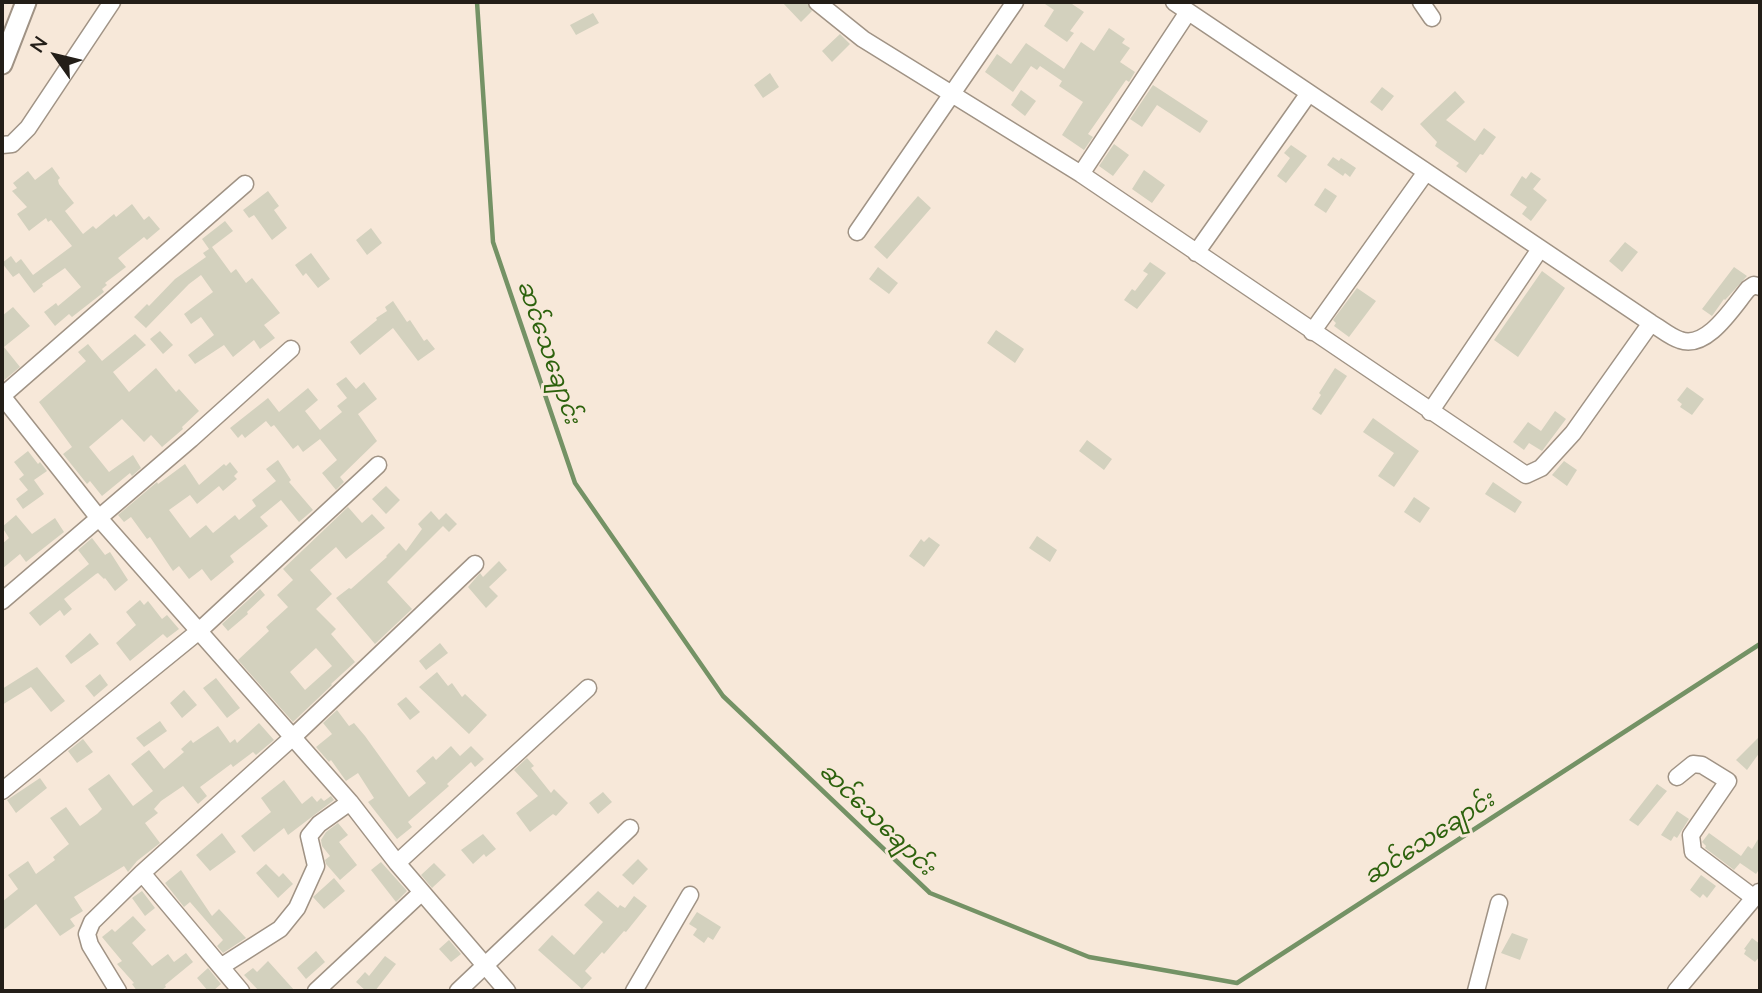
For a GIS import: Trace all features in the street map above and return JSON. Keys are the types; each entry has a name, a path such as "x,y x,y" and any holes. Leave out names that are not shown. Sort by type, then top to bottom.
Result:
{"main road":[{"path":"2,64 26,2"}],"street":[{"path":"2,145 12,144 34,120 112,2"},
{"path":"817,2 863,39 1081,174 1526,475 1541,468 1573,433 1651,323"},
{"path":"857,232 1015,2"},
{"path":"1174,2 1681,341 1692,342 1709,335 1748,289 1754,285 1760,287"},
{"path":"1421,2 1432,18"},
{"path":"1081,174 1188,12"},
{"path":"1196,253 1309,93"},
{"path":"1312,332 1426,172"},
{"path":"245,184 2,396 99,517 350,802 397,863 508,991"},
{"path":"1430,412 1539,248"},
{"path":"2,601 191,439 291,349"},
{"path":"2,791 199,631 378,465"},
{"path":"118,991 90,945 87,934 92,922 142,873 293,737 475,564"},
{"path":"397,863 588,688"},
{"path":"1676,991 1757,893 1693,852 1691,835 1728,781 1702,765 1693,764 1677,777"},
{"path":"222,966 280,929 298,908 316,866 309,836 319,824 350,802"},
{"path":"458,991 630,828"},
{"path":"142,873 241,991"},
{"path":"316,991 422,892"},
{"path":"634,991 690,895"},
{"path":"1476,991 1499,903"}],"building":[{"path":"782,2 807,2 812,11 801,22"},
{"path":"1042,2 1069,2 1084,12 1070,31 1074,33 1067,42 1044,26 1054,10"},
{"path":"593,13 599,23 576,35 570,25"},
{"path":"1109,28 1125,39 1122,43 1130,48 1120,62 1135,72 1129,82 1126,80 1088,134 1093,137 1084,150 1062,135 1083,102 1059,86 1062,81 1040,66 1037,70 1031,66 1013,92 985,72 997,54 1011,64 1026,43 1064,69 1081,42 1094,51"},
{"path":"840,34 850,44 832,62 822,51"},
{"path":"770,73 779,87 763,98 754,85"},
{"path":"1153,85 1208,121 1200,133 1157,105 1142,127 1130,119"},
{"path":"1382,87 1394,96 1382,111 1370,102"},
{"path":"1021,90 1036,101 1025,116 1011,105"},
{"path":"1455,91 1465,102 1446,120 1475,141 1484,128 1496,137 1466,173 1456,166 1459,163 1435,146 1437,142 1420,124"},
{"path":"1114,144 1129,155 1113,176 1099,166"},
{"path":"1291,145 1307,156 1286,183 1277,176 1290,158 1284,153"},
{"path":"1333,157 1339,161 1341,158 1356,168 1350,177 1345,173 1343,176 1327,165"},
{"path":"52,167 60,178 59,184 74,203 65,211 83,234 93,226 96,229 114,214 116,217 132,204 144,220 149,216 160,229 147,240 144,237 118,258 126,267 105,283 107,285 102,289 104,292 72,317 69,314 55,326 44,312 56,303 58,306 81,287 65,268 34,293 19,273 13,277 2,263 11,256 16,263 21,259 33,275 72,246 51,220 48,222 46,218 29,231 17,214 27,207 12,191 17,188 13,183 28,171 35,180"},
{"path":"1144,170 1165,185 1152,203 1132,189"},
{"path":"1531,172 1541,179 1533,189 1547,200 1531,221 1522,214 1527,207 1510,195 1522,176 1526,179"},
{"path":"1325,188 1337,196 1326,213 1314,205"},
{"path":"268,191 279,206 274,210 287,228 272,240 254,215 249,218 243,210"},
{"path":"918,196 931,208 887,259 874,247"},
{"path":"225,221 233,231 212,247 231,273 236,269 246,283 252,278 280,313 264,325 275,338 260,349 254,340 233,357 224,345 195,364 188,355 214,335 201,317 191,324 184,314 213,292 201,275 146,328 134,317 147,304 149,306 175,279 206,257 203,253 209,249 202,239"},
{"path":"371,228 382,243 367,255 356,240"},
{"path":"1625,242 1638,252 1622,272 1609,261"},
{"path":"311,253 330,279 318,288 306,273 303,276 295,265"},
{"path":"1150,262 1166,273 1137,309 1124,300 1148,274 1143,271"},
{"path":"878,267 898,283 889,294 869,279"},
{"path":"1734,267 1747,276 1724,299 1712,316 1702,309"},
{"path":"1542,271 1565,288 1518,357 1494,340"},
{"path":"1357,288 1376,301 1349,337 1334,326 1336,323 1333,320"},
{"path":"393,301 407,322 410,320 424,341 427,339 435,349 418,361 393,328 360,355 350,342 387,311 385,307"},
{"path":"13,307 30,326 4,347 20,367 2,382 2,316"},
{"path":"996,330 1024,349 1015,363 987,343"},
{"path":"160,331 173,345 163,354 150,339"},
{"path":"135,334 146,345 113,372 129,392 156,368 176,392 179,389 199,411 162,447 151,435 144,442 122,419 89,447 109,472 133,455 141,468 132,476 130,473 102,496 90,481 87,484 63,454 72,447 39,402 86,361 78,352 88,344 102,361"},
{"path":"1335,368 1347,376 1321,415 1312,409"},
{"path":"346,377 356,389 364,382 377,399 358,414 377,441 340,477 344,482 336,490 322,473 337,460 320,439 303,452 298,445 293,449 274,425 271,427 266,421 245,438 242,434 238,438 230,428 268,398 279,412 308,388 318,400 305,411 320,430 342,412 337,406 347,398 336,384"},
{"path":"1687,387 1704,399 1692,415 1680,407 1682,404 1677,400"},
{"path":"1555,411 1566,419 1542,451 1529,443 1524,450 1513,442 1528,422 1541,431"},
{"path":"1373,418 1419,451 1394,487 1378,476 1394,453 1363,432"},
{"path":"1087,440 1112,459 1104,470 1079,451"},
{"path":"28,451 47,471 34,480 44,494 23,509 16,499 28,490 19,479 24,475 14,462"},
{"path":"278,460 291,480 289,482 313,510 299,522 281,500 260,517 268,526 230,556 234,562 211,581 202,569 189,579 179,566 173,571 150,537 147,539 131,517 124,522 118,515 157,482 158,484 185,464 199,485 230,462 238,472 234,476 237,479 223,491 219,486 197,504 190,495 169,510 190,538 206,525 213,533 235,515 239,520 256,506 252,500 276,481 266,469"},
{"path":"1564,461 1577,470 1567,486 1552,475"},
{"path":"1493,482 1522,502 1515,513 1485,494"},
{"path":"386,486 400,500 386,514 372,499"},
{"path":"1414,497 1430,508 1420,523 1404,512"},
{"path":"348,507 362,523 372,514 385,528 346,559 336,547 310,570 332,594 316,609 336,629 331,634 355,662 293,722 238,660 269,631 266,627 288,607 277,595 293,580 283,569","holes":["316,648 332,666 305,690 290,672"]},
{"path":"431,511 439,520 446,513 457,524 449,532 443,526 387,582 412,609 375,644 336,598 351,589 399,543 406,551 422,529 418,524"},
{"path":"16,515 32,534 55,518 64,532 26,562 20,554 2,569 2,544 9,538 2,527"},
{"path":"1037,536 1057,550 1050,562 1029,548"},
{"path":"929,537 940,545 924,567 909,556 921,539 924,542"},
{"path":"92,538 105,555 110,552 128,580 115,591 105,578 96,574 64,599 72,609 64,616 60,610 40,626 29,613 89,564 78,550"},
{"path":"499,561 507,570 489,587 498,596 486,608 468,587 480,573 483,577"},
{"path":"260,589 265,595 228,631 222,624"},
{"path":"140,600 144,605 148,601 162,619 167,615 179,629 167,638 163,634 130,661 116,643 136,625 126,612"},
{"path":"90,633 99,644 71,664 65,656"},
{"path":"440,643 448,653 426,670 419,661"},
{"path":"37,667 65,701 51,712 31,687 2,705 2,689"},
{"path":"437,672 448,686 452,683 462,697 465,694 487,715 469,734 419,687"},
{"path":"100,674 108,685 94,697 85,686"},
{"path":"216,678 240,708 227,718 203,688"},
{"path":"184,690 197,705 182,718 170,703"},
{"path":"406,697 420,712 410,720 397,704"},
{"path":"337,710 349,726 354,723 365,736 409,797 426,783 416,771 433,756 436,760 451,746 460,756 471,746 484,759 475,767 471,762 447,784 449,786 408,822 412,827 397,839 368,802 374,798 358,773 346,781 331,760 329,762 316,747 332,734 323,723"},
{"path":"160,721 167,731 144,747 136,738"},
{"path":"259,723 274,740 256,755 253,752 233,767 231,764 200,787 207,796 198,804 183,786 161,801 154,809 158,813 145,823 160,843 137,861 128,872 124,866 74,897 83,911 70,919 75,926 60,936 36,904 2,931 2,902 18,889 8,875 28,861 36,874 55,860 53,857 69,844 50,818 66,807 80,826 97,814 102,809 88,789 109,774 133,806 153,791 131,764 149,750 164,769 184,752 181,749 191,740 193,743 218,726 230,743 235,739 237,743"},
{"path":"1760,736 1760,752 1747,770 1736,760"},
{"path":"83,739 93,752 77,763 68,751"},
{"path":"527,758 534,766 531,768 551,793 554,789 568,803 556,816 553,814 530,832 516,813 538,796 514,770"},
{"path":"40,778 47,788 16,813 7,800"},
{"path":"284,780 302,804 312,796 317,802 321,798 324,801 331,796 334,800 288,835 284,828 254,852 241,836 271,812 261,798"},
{"path":"1657,784 1667,791 1638,826 1629,820"},
{"path":"603,792 612,802 598,814 589,803"},
{"path":"1677,811 1689,819 1677,838 1674,836 1671,841 1661,835"},
{"path":"338,823 348,835 339,842 357,865 340,880 326,864 325,860 330,856 321,840 326,832"},
{"path":"222,833 236,852 210,871 196,855"},
{"path":"1709,833 1741,856 1748,846 1752,849 1760,836 1760,868 1756,874 1740,863 1734,870 1705,848 1702,842"},
{"path":"483,834 496,849 486,857 484,854 473,864 461,850"},
{"path":"638,859 648,869 633,885 622,875"},
{"path":"381,862 407,891 396,902 371,870"},
{"path":"434,863 446,875 432,888 421,875"},
{"path":"266,864 279,877 283,873 293,884 278,898 256,873"},
{"path":"181,870 212,916 219,909 246,938 223,953 217,946 223,940 190,902 184,907 165,883"},
{"path":"1701,875 1716,886 1707,898 1703,894 1700,898 1690,890"},
{"path":"334,878 345,891 324,909 313,897"},
{"path":"142,891 155,908 145,916 132,898"},
{"path":"598,891 618,908 620,905 625,908 634,896 647,906 626,932 624,931 585,971 592,978 582,989 538,950 552,935 574,955 603,922 584,905"},
{"path":"697,912 721,927 713,940 708,937 704,943 693,935 697,929 689,924"},
{"path":"133,916 146,930 132,943 152,966 168,954 174,962 186,953 193,962 160,991 137,991 132,984 134,983 117,964 122,961 102,937 112,929 115,932"},
{"path":"1512,933 1528,939 1520,960 1501,953"},
{"path":"1752,938 1760,944 1760,956 1755,962 1744,954 1744,949"},
{"path":"449,940 461,954 451,962 439,949"},
{"path":"316,951 325,962 306,979 297,968"},
{"path":"385,956 396,964 375,991 366,991 356,982 365,972 369,976"},
{"path":"268,961 295,991 259,991 244,975 253,968 257,972"},
{"path":"208,968 221,984 213,991 208,991 197,978"}],"waterway":[{"name":"ဆင်သေချောင်း","path":"477,2 493,242 575,483 723,696 930,893 1089,957 1237,983 1760,644"}]}
